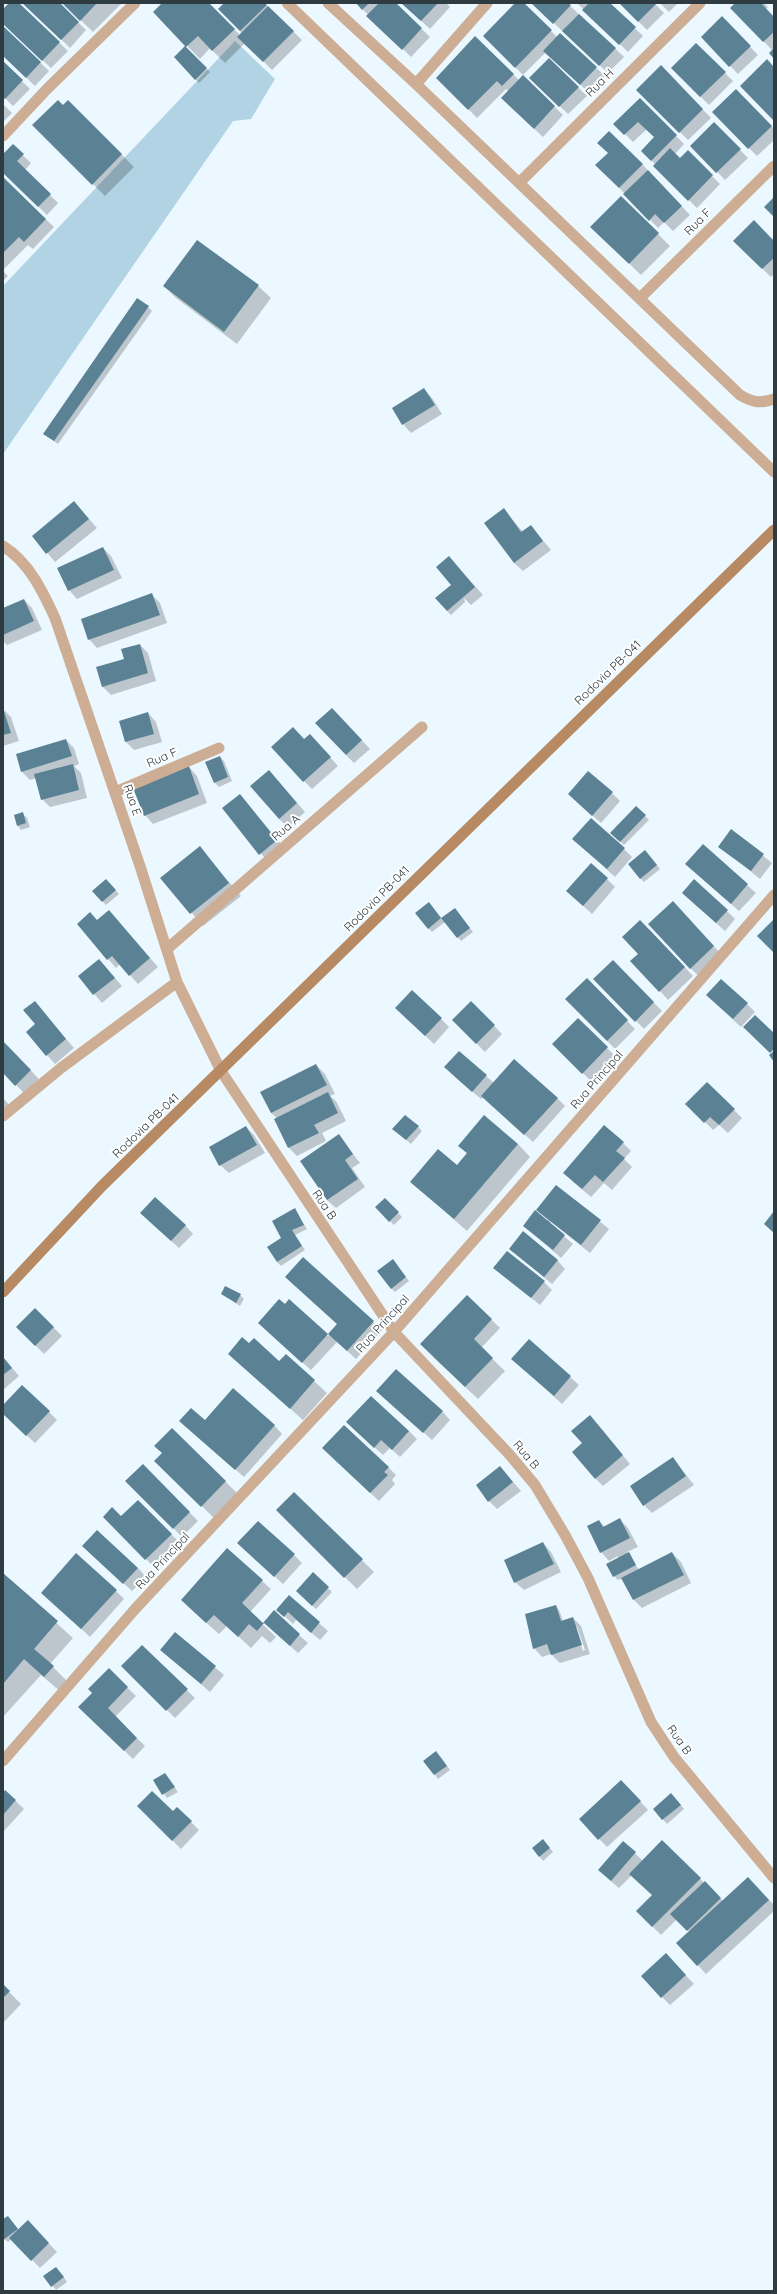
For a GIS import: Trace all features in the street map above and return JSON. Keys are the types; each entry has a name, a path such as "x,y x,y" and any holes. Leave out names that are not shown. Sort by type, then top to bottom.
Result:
{"main road":[{"name":"Rodovia PB-041","path":"3,1292 102,1186 774,530"}],"street":[{"path":"3,136 47,89 135,3"},
{"path":"287,3 772,466"},
{"path":"328,3 520,182 740,395 757,403 774,399"},
{"path":"416,84 487,3"},
{"name":"Rua H","path":"520,182 700,3"},
{"name":"Rua F","path":"640,298 774,166"},
{"name":"Rua E","path":"3,546 27,568 43,591 55,618 116,792 177,982 221,1071"},
{"name":"Rua A","path":"167,949 422,727"},
{"name":"Rua F","path":"116,792 219,748"},
{"name":"Rua Principal","path":"3,1762 136,1608 394,1332 774,895"},
{"path":"3,1116 61,1068 177,982"},
{"name":"Rua B","path":"221,1071 394,1332 509,1454 535,1485 565,1535 588,1578 651,1722 674,1757 774,1878"}],"shaded area":[{"path":"235,41 275,79 251,119 233,121 3,454 3,286"}],"building":[{"path":"9,3 19,3 60,42 42,61 3,24 3,9"},
{"path":"22,3 60,3 79,22 61,40"},
{"path":"62,3 97,3 80,21"},
{"path":"162,3 209,3 235,29 212,51 198,36 186,47 207,68 195,80 174,57 185,46 153,12"},
{"path":"224,3 265,3 267,5 240,31 218,9"},
{"path":"356,3 369,3 362,10"},
{"path":"379,3 396,3 422,28 402,50 366,16"},
{"path":"401,3 438,3 421,21"},
{"path":"515,3 524,3 552,30 515,68 483,36"},
{"path":"531,3 568,3 571,5 553,24"},
{"path":"589,3 610,3 636,27 619,45 582,10"},
{"path":"619,3 656,3 656,4 638,22"},
{"path":"735,3 761,3 774,17 774,32 763,42 730,8"},
{"path":"268,6 294,31 263,62 237,37"},
{"path":"579,14 616,48 599,66 562,31"},
{"path":"722,16 751,46 729,67 701,37"},
{"path":"3,26 41,62 26,78 3,56"},
{"path":"560,33 597,67 580,85 543,51"},
{"path":"475,36 514,74 502,86 497,81 468,110 436,78"},
{"path":"696,43 726,72 700,97 671,68"},
{"path":"774,48 774,59 769,53"},
{"path":"549,58 579,87 559,107 529,78"},
{"path":"767,59 774,67 773,120 740,86"},
{"path":"3,61 23,80 5,99 3,97"},
{"path":"661,65 703,109 679,133 636,90"},
{"path":"523,75 555,106 534,129 501,98"},
{"path":"736,89 772,126 748,149 712,112"},
{"path":"640,98 677,135 651,161 641,151 654,137 638,122 624,135 613,124"},
{"path":"58,100 63,105 68,100 122,154 92,185 32,125"},
{"path":"714,122 741,149 716,173 690,146"},
{"path":"609,131 643,164 619,188 595,165 608,153 597,143"},
{"path":"13,144 24,154 17,161 51,194 38,207 3,173 3,154"},
{"path":"670,148 680,158 688,150 713,175 688,201 653,166"},
{"path":"648,170 682,206 664,223 655,214 649,221 623,194"},
{"path":"3,177 46,219 24,242 19,237 3,253"},
{"path":"621,196 659,233 629,264 590,227"},
{"path":"774,197 774,217 764,207"},
{"path":"754,220 774,241 774,258 762,269 733,241"},
{"path":"197,240 259,285 224,332 163,286"},
{"path":"137,298 149,306 54,441 43,434"},
{"path":"424,388 435,405 402,425 392,408"},
{"path":"74,501 89,519 46,554 32,536"},
{"path":"504,508 521,532 531,525 543,541 514,563 484,523"},
{"path":"103,547 114,570 68,591 57,568"},
{"path":"449,556 475,587 447,611 435,598 451,585 436,567"},
{"path":"152,593 160,615 88,640 81,619"},
{"path":"24,599 34,621 3,635 3,608"},
{"path":"140,644 148,673 102,687 96,667 124,659 121,649"},
{"path":"3,708 11,733 3,735"},
{"path":"332,708 362,740 346,755 315,723"},
{"path":"148,712 154,734 125,742 119,721"},
{"path":"293,727 304,739 310,734 331,757 303,782 271,747"},
{"path":"66,739 72,756 21,772 16,754"},
{"path":"220,756 228,777 214,783 205,762"},
{"path":"73,764 79,790 41,800 34,774"},
{"path":"189,766 199,794 144,816 133,788"},
{"path":"269,770 297,803 279,819 250,786"},
{"path":"588,771 613,792 592,816 568,794"},
{"path":"240,794 277,840 259,855 222,808"},
{"path":"636,806 646,815 620,842 610,833"},
{"path":"23,812 26,823 17,826 14,815"},
{"path":"591,818 625,848 607,869 572,839"},
{"path":"731,829 764,854 751,871 718,847"},
{"path":"703,844 748,884 731,904 685,864"},
{"path":"200,846 229,883 190,914 160,878"},
{"path":"645,850 657,865 640,879 628,864"},
{"path":"591,863 608,878 583,906 566,891"},
{"path":"106,879 116,890 102,902 92,891"},
{"path":"694,879 728,910 716,923 682,893"},
{"path":"673,901 714,946 690,969 648,924"},
{"path":"429,902 441,918 428,929 415,913"},
{"path":"455,908 470,928 457,938 441,918"},
{"path":"109,910 150,958 129,976 112,956 107,960 77,924 90,912 97,920"},
{"path":"774,919 774,953 757,936"},
{"path":"640,920 685,967 659,992 630,961 638,954 622,937"},
{"path":"99,959 115,978 93,995 78,976"},
{"path":"613,960 654,1002 635,1022 593,979"},
{"path":"587,978 628,1020 607,1041 565,999"},
{"path":"721,979 748,1003 733,1019 706,995"},
{"path":"412,990 442,1018 425,1036 395,1008"},
{"path":"35,1001 66,1039 46,1056 26,1032 35,1024 23,1010"},
{"path":"471,1001 495,1025 476,1044 452,1020"},
{"path":"755,1015 774,1033 774,1049 770,1053 743,1027"},
{"path":"578,1018 608,1047 582,1074 552,1044"},
{"path":"3,1041 31,1070 15,1086 3,1073"},
{"path":"459,1051 487,1075 472,1092 444,1067"},
{"path":"774,1051 774,1062 769,1055"},
{"path":"514,1059 558,1098 524,1135 481,1096"},
{"path":"316,1064 327,1085 271,1113 260,1092"},
{"path":"707,1082 735,1109 719,1125 710,1117 704,1123 685,1104"},
{"path":"328,1092 338,1113 314,1125 319,1133 288,1148 274,1119"},
{"path":"405,1115 419,1126 406,1140 392,1129"},
{"path":"484,1115 518,1144 454,1219 410,1182 438,1149 457,1165 467,1153 458,1146"},
{"path":"604,1125 624,1142 616,1151 625,1158 603,1182 595,1175 582,1189 563,1173"},
{"path":"246,1126 257,1145 219,1166 209,1147"},
{"path":"339,1134 353,1154 345,1160 358,1179 327,1200 300,1161"},
{"path":"556,1185 601,1220 581,1245 536,1210"},
{"path":"155,1197 186,1225 171,1241 140,1213"},
{"path":"385,1198 399,1212 389,1222 375,1207"},
{"path":"295,1208 304,1225 292,1230 302,1246 277,1262 267,1247 281,1238 272,1221"},
{"path":"535,1210 565,1235 553,1250 523,1226"},
{"path":"774,1211 774,1233 764,1224"},
{"path":"523,1231 558,1260 544,1277 509,1249"},
{"path":"507,1251 545,1281 531,1298 493,1268"},
{"path":"303,1257 374,1321 347,1351 328,1334 337,1324 285,1277"},
{"path":"393,1259 406,1277 391,1289 377,1271"},
{"path":"225,1286 241,1294 236,1303 221,1294"},
{"path":"467,1295 492,1319 474,1339 493,1358 465,1387 420,1344"},
{"path":"279,1299 285,1304 289,1299 328,1334 302,1363 258,1323"},
{"path":"35,1308 54,1327 35,1346 16,1327"},
{"path":"242,1337 249,1343 254,1338 279,1361 286,1354 315,1380 290,1409 228,1354"},
{"path":"529,1339 571,1376 554,1396 511,1359"},
{"path":"3,1357 12,1368 3,1375"},
{"path":"396,1369 443,1411 423,1433 376,1391"},
{"path":"22,1385 50,1411 26,1436 3,1414 3,1405"},
{"path":"233,1388 275,1425 235,1470 179,1421 191,1408 205,1420"},
{"path":"371,1396 409,1431 392,1450 381,1440 374,1448 346,1422"},
{"path":"590,1415 623,1455 595,1479 572,1452 582,1443 571,1431"},
{"path":"344,1425 389,1467 384,1472 388,1475 370,1493 322,1448"},
{"path":"172,1428 226,1481 201,1507 154,1461 162,1453 154,1446"},
{"path":"673,1457 686,1476 643,1506 630,1486"},
{"path":"143,1464 190,1512 173,1529 125,1481"},
{"path":"500,1466 513,1482 488,1502 476,1485"},
{"path":"294,1492 363,1559 344,1578 276,1510"},
{"path":"138,1500 172,1534 145,1560 103,1517 112,1507 121,1516"},
{"path":"620,1518 630,1538 600,1553 587,1526 599,1520 603,1527"},
{"path":"258,1521 295,1554 274,1577 237,1543"},
{"path":"97,1530 138,1568 123,1584 82,1546"},
{"path":"543,1542 554,1564 514,1583 504,1560"},
{"path":"227,1548 263,1580 242,1603 263,1623 274,1610 300,1634 290,1646 264,1623 257,1631 249,1624 238,1637 214,1615 206,1623 181,1600"},
{"path":"629,1552 636,1565 613,1577 606,1564"},
{"path":"672,1552 684,1575 633,1600 621,1578"},
{"path":"76,1553 117,1590 81,1629 41,1593"},
{"path":"313,1572 329,1587 312,1606 296,1591"},
{"path":"3,1573 58,1621 34,1649 54,1666 44,1677 24,1659 3,1684"},
{"path":"289,1595 320,1622 311,1633 288,1612 284,1617 276,1610"},
{"path":"556,1605 561,1621 573,1617 582,1645 551,1655 547,1644 533,1649 525,1614"},
{"path":"175,1632 216,1666 201,1684 160,1650"},
{"path":"142,1645 188,1689 166,1711 121,1666"},
{"path":"109,1668 128,1687 108,1708 137,1738 124,1751 78,1707 92,1693 88,1689"},
{"path":"436,1751 447,1766 434,1775 423,1761"},
{"path":"165,1773 175,1787 162,1795 153,1780"},
{"path":"621,1780 641,1801 598,1840 579,1819"},
{"path":"5,1790 16,1800 3,1815 3,1793"},
{"path":"152,1791 173,1811 177,1807 192,1821 172,1841 137,1806"},
{"path":"671,1793 681,1805 662,1820 653,1809"},
{"path":"543,1839 550,1848 539,1857 532,1848"},
{"path":"662,1840 701,1878 652,1927 636,1911 652,1895 629,1874"},
{"path":"623,1841 636,1852 611,1881 598,1870"},
{"path":"748,1877 769,1900 697,1966 676,1943"},
{"path":"705,1881 721,1898 687,1931 670,1914"},
{"path":"666,1953 686,1975 661,1998 641,1976"},
{"path":"3,1984 10,1991 3,1998"},
{"path":"8,2216 18,2229 3,2240 3,2219"},
{"path":"28,2220 49,2243 31,2261 9,2238"},
{"path":"56,2267 64,2277 51,2287 43,2276"}]}
